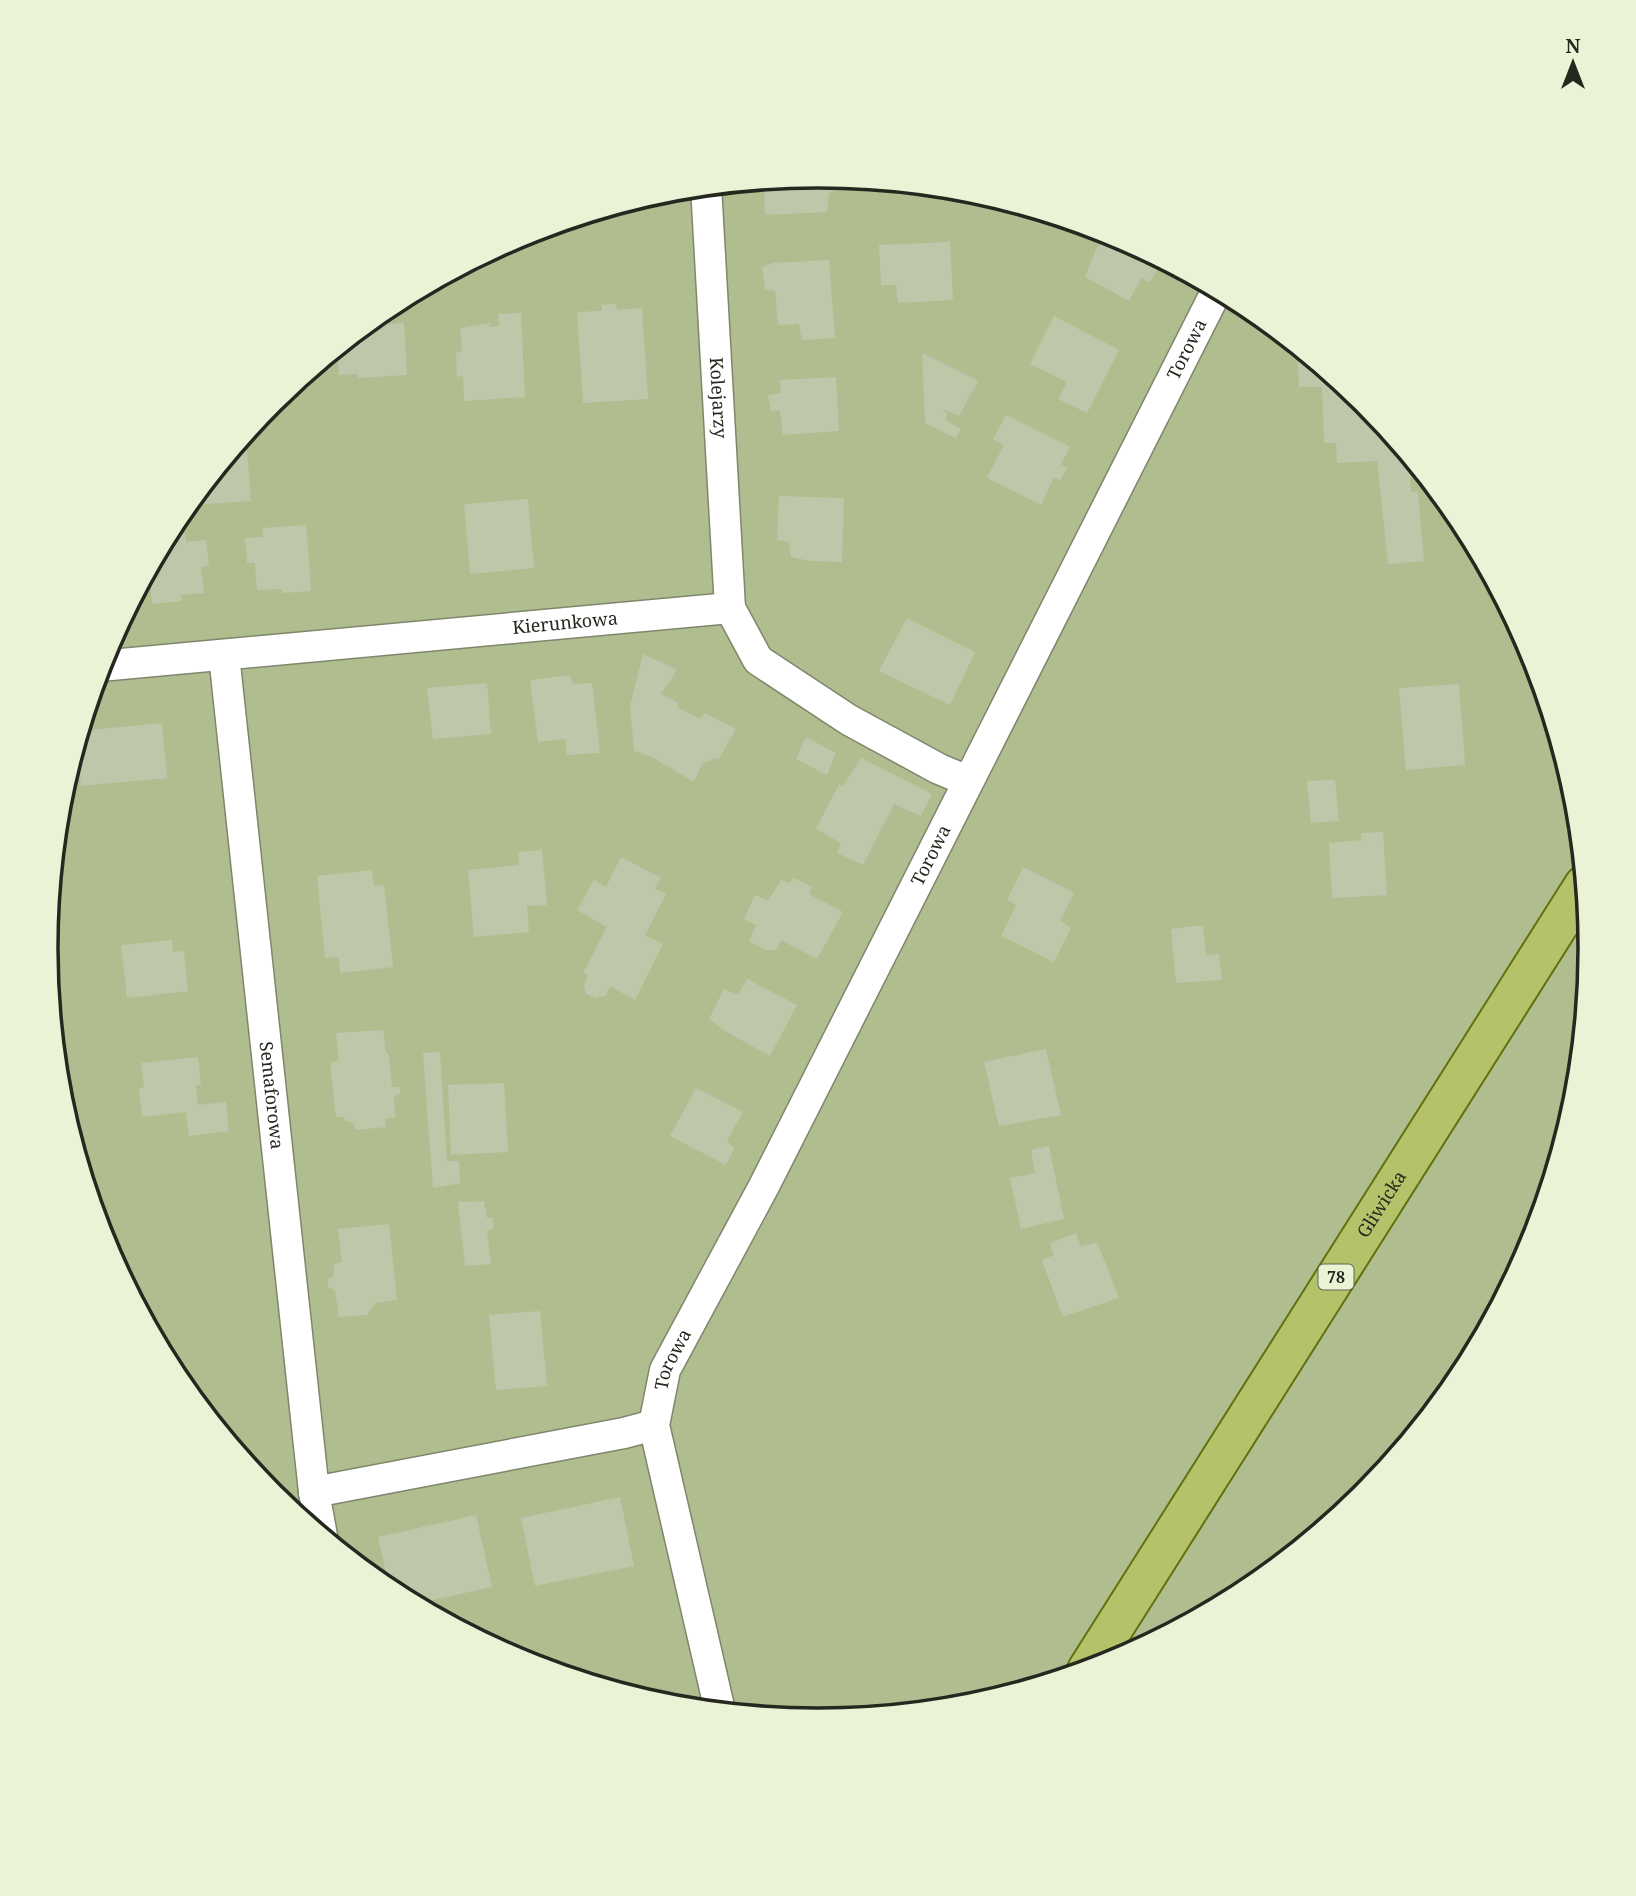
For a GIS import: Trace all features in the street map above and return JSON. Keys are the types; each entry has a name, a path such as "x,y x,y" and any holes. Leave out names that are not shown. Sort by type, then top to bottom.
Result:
{"main road":[{"name":"Gliwicka","path":"1099,1654 1577,896"}],"street":[{"name":"Kolejarzy","path":"707,196 730,608"},
{"name":"Torowa","path":"718,1702 654,1425 666,1370 764,1186 1212,299"},
{"name":"Kierunkowa","path":"113,665 730,608"},
{"path":"730,608 758,660 849,720 939,769 968,781"},
{"name":"Semaforowa","path":"224,655 314,1492 319,1522"},
{"path":"314,1492 654,1425"}],"green space":[{"path":"768,189 868,189 917,194 966,202 1062,228 1154,266 1198,290 1281,345 1319,376 1356,410 1421,485 1450,526 1500,612 1538,704 1552,751 1564,800 1577,898 1577,998 1572,1047 1564,1096 1538,1192 1500,1284 1476,1328 1421,1411 1390,1449 1356,1486 1281,1551 1240,1580 1154,1630 1062,1668 1015,1682 966,1694 868,1707 768,1707 719,1702 670,1694 574,1668 482,1630 438,1606 355,1551 317,1520 280,1486 215,1411 186,1370 136,1284 98,1192 84,1145 72,1096 59,998 59,898 64,849 72,800 98,704 136,612 160,568 215,485 246,447 280,410 355,345 396,316 482,266 574,228 621,214 670,202"}],"building":[{"path":"837,188 829,193 827,212 765,215 764,189"},
{"path":"950,242 953,300 898,303 896,285 881,285 879,245"},
{"path":"1100,243 1158,268 1150,282 1141,278 1129,301 1085,277"},
{"path":"829,260 835,338 802,340 799,324 778,325 775,291 765,289 762,267 773,263"},
{"path":"616,304 617,310 642,308 648,399 583,403 577,312 602,311 602,305"},
{"path":"521,313 525,397 464,401 463,376 457,377 456,353 462,352 460,328 490,323 490,327 499,326 498,314"},
{"path":"1054,316 1119,350 1087,413 1058,399 1067,382 1030,364"},
{"path":"404,323 407,375 358,378 357,374 339,375 338,359 384,325"},
{"path":"922,353 978,381 959,416 942,409 947,414 945,420 961,429 956,438 925,423"},
{"path":"1298,359 1356,410 1415,477 1410,478 1411,492 1418,491 1424,561 1388,564 1377,461 1337,463 1336,443 1324,443 1322,387 1299,387"},
{"path":"836,377 839,431 783,435 780,411 771,411 768,395 781,393 780,380"},
{"path":"1006,415 1070,447 1061,464 1067,468 1060,480 1054,477 1041,505 987,478 1004,445 993,439"},
{"path":"243,451 247,451 251,501 201,504 215,485"},
{"path":"779,496 844,498 842,562 810,561 791,557 789,542 777,540"},
{"path":"528,499 534,568 470,574 464,504"},
{"path":"306,525 311,591 283,593 282,589 257,590 255,563 247,563 245,538 263,537 262,528"},
{"path":"181,533 185,533 186,542 206,540 209,566 201,567 204,593 181,595 182,601 152,604 150,586"},
{"path":"907,618 975,652 950,705 879,671"},
{"path":"643,654 677,670 661,694 678,703 678,708 700,719 705,713 736,729 719,759 703,762 694,782 650,756 634,751 630,706"},
{"path":"570,675 573,684 592,683 600,753 567,755 565,739 538,742 530,680"},
{"path":"487,683 491,734 433,739 427,688"},
{"path":"1459,684 1465,765 1406,770 1399,688"},
{"path":"162,723 167,778 81,786 79,770 90,730"},
{"path":"806,737 836,753 827,775 796,759"},
{"path":"861,758 932,794 921,816 894,804 863,865 837,853 841,843 816,829 839,784 843,786"},
{"path":"1335,780 1339,821 1311,823 1307,781"},
{"path":"1383,832 1387,895 1332,898 1329,843 1361,840 1361,833"},
{"path":"542,850 547,905 527,906 529,932 474,937 468,870 519,865 518,852"},
{"path":"621,857 661,878 655,889 666,894 645,935 663,944 635,1000 610,986 606,995 596,998 586,994 584,984 588,975 583,973 607,927 577,910 594,880 606,887"},
{"path":"1023,867 1074,893 1060,921 1071,928 1054,962 1001,936 1016,905 1007,900"},
{"path":"372,870 374,886 384,885 393,967 340,973 339,957 325,958 317,876"},
{"path":"794,878 812,887 809,894 843,912 817,959 781,940 776,950 766,950 749,941 756,925 744,919 755,895 768,901 781,880 789,883"},
{"path":"1203,925 1206,955 1219,954 1222,980 1176,983 1171,929"},
{"path":"172,940 173,952 184,951 188,991 127,998 121,945"},
{"path":"747,979 797,1005 770,1056 723,1030 709,1019 724,989 738,995"},
{"path":"383,1030 392,1087 399,1087 401,1094 394,1096 395,1117 385,1119 386,1127 356,1130 353,1123 345,1121 344,1117 336,1117 330,1063 339,1060 336,1033"},
{"path":"1046,1049 1061,1115 999,1126 984,1062"},
{"path":"440,1052 447,1161 459,1161 460,1183 433,1188 423,1053"},
{"path":"198,1057 201,1085 196,1085 198,1105 226,1102 229,1131 189,1136 186,1112 142,1117 139,1089 144,1088 141,1063"},
{"path":"504,1083 508,1152 451,1155 448,1085"},
{"path":"696,1088 743,1112 727,1141 734,1149 726,1165 670,1136"},
{"path":"1049,1146 1064,1219 1021,1229 1010,1178 1035,1173 1031,1150"},
{"path":"484,1201 487,1218 493,1218 493,1228 487,1231 491,1264 465,1266 458,1202"},
{"path":"389,1224 397,1300 375,1303 367,1315 339,1317 335,1290 328,1287 328,1279 334,1277 334,1264 342,1262 338,1229"},
{"path":"1076,1233 1081,1247 1097,1242 1119,1298 1065,1316 1062,1315 1042,1260 1054,1255 1050,1243"},
{"path":"540,1311 547,1386 496,1390 489,1315"},
{"path":"620,1497 634,1566 535,1586 521,1518"},
{"path":"476,1515 492,1587 430,1601 386,1573 378,1537"}]}
